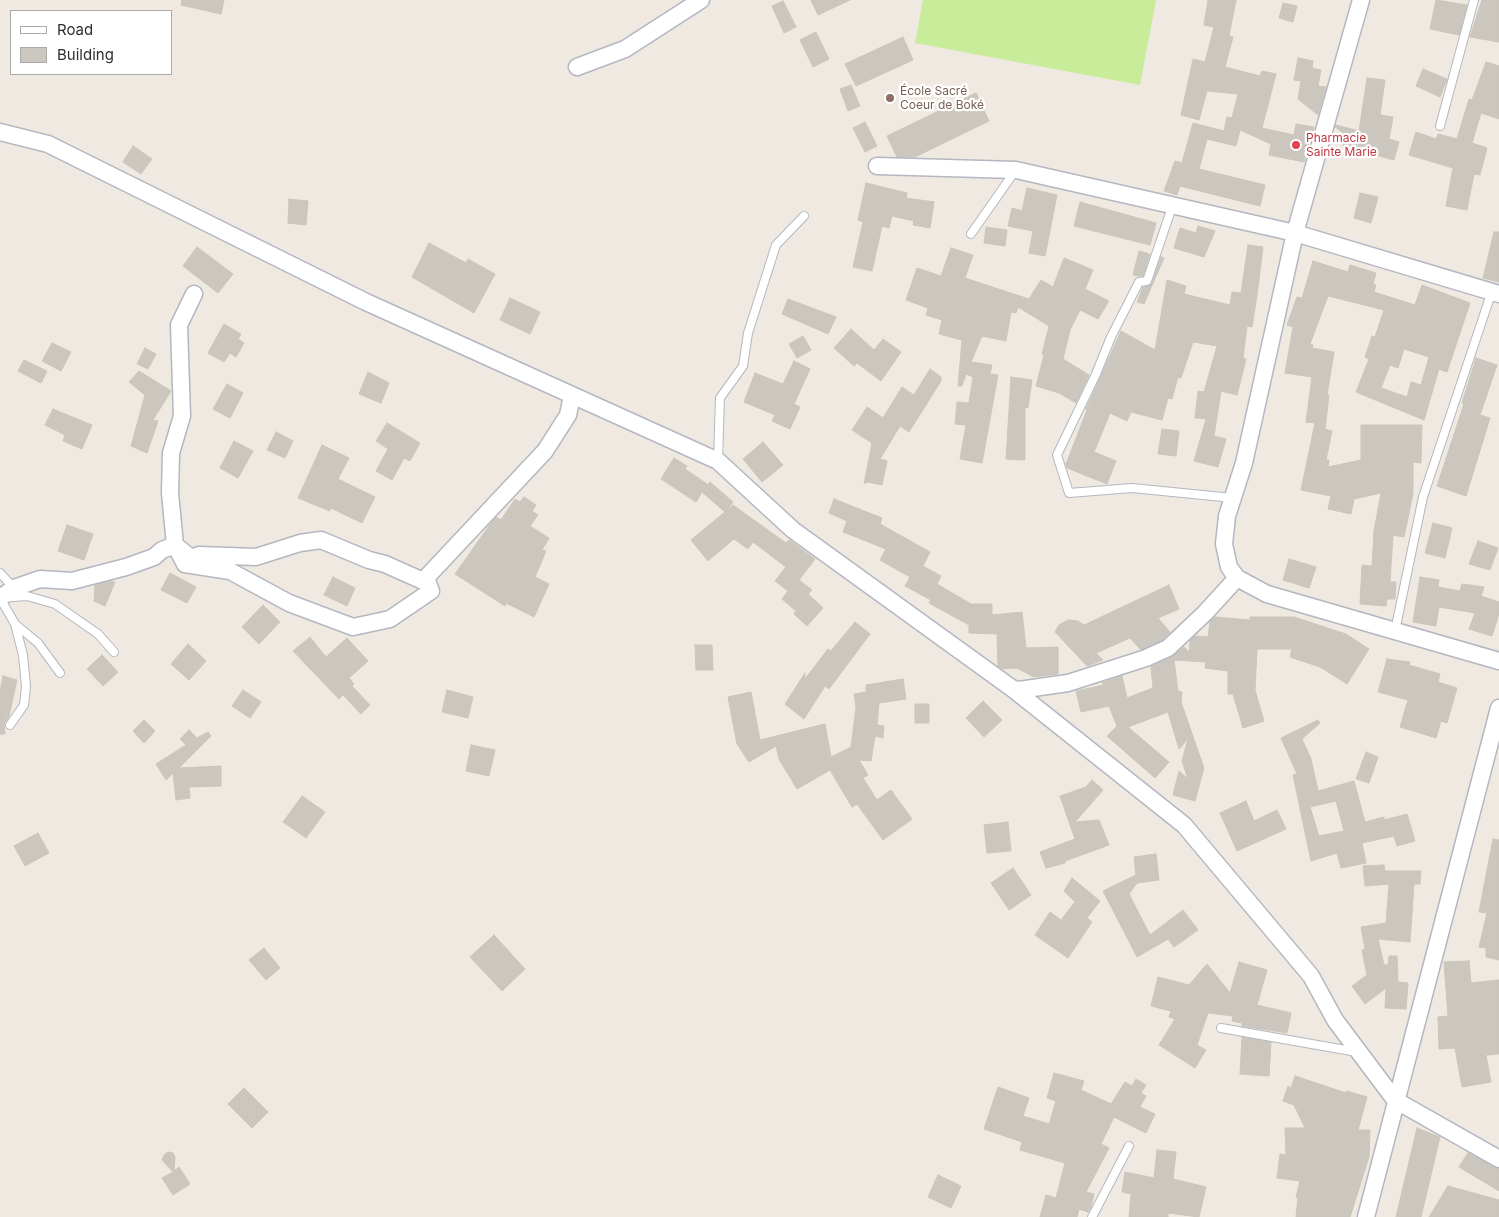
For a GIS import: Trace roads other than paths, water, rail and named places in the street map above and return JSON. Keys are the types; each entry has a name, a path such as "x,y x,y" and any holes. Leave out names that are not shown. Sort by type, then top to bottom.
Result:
{"street":[{"path":"577,67 625,49 701,0"},
{"path":"1361,0 1295,233 1244,463 1228,516 1224,544 1229,567 1237,578 1267,594 1499,662"},
{"path":"0,132 48,144 366,302 718,461 793,530 1012,689 1184,825 1311,976 1335,1020 1395,1100 1499,1159"},
{"path":"877,166 1016,170 1172,207 1295,233 1495,292"},
{"path":"175,545 191,558 199,555 256,557 300,543 321,540 428,582 431,591 390,619 353,627 289,603 230,570 185,564 175,545 170,483 171,453 182,416 179,325 194,294"},
{"path":"423,581 544,451 568,415 572,396"},
{"path":"0,598 14,588 40,579 72,581 126,567 154,557 162,550 175,545"},
{"path":"1012,689 1019,690 1068,683 1146,658 1168,648 1237,578"},
{"path":"1366,1217 1395,1100 1499,708"}],"lane":[{"path":"1440,126 1474,0"},
{"path":"970,234 1016,170"},
{"path":"1172,207 1146,282 1139,282 1115,329 1057,455 1069,493 1132,488 1233,498"},
{"path":"718,461 720,398 743,366 748,333 776,245 804,216"},
{"path":"1395,631 1423,497 1495,292"},
{"path":"0,573 14,588"},
{"path":"10,725 24,705 26,686 23,655 15,624 0,598 27,596 54,604 98,634 114,652"},
{"path":"15,624 38,643 60,673"},
{"path":"1221,1028 1358,1052"},
{"path":"1092,1217 1129,1146"}],"place":[{"name":"École Sacré Coeur de Boké","path":"890,98"},
{"name":"Pharmacie Sainte Marie","path":"1296,145"}]}
